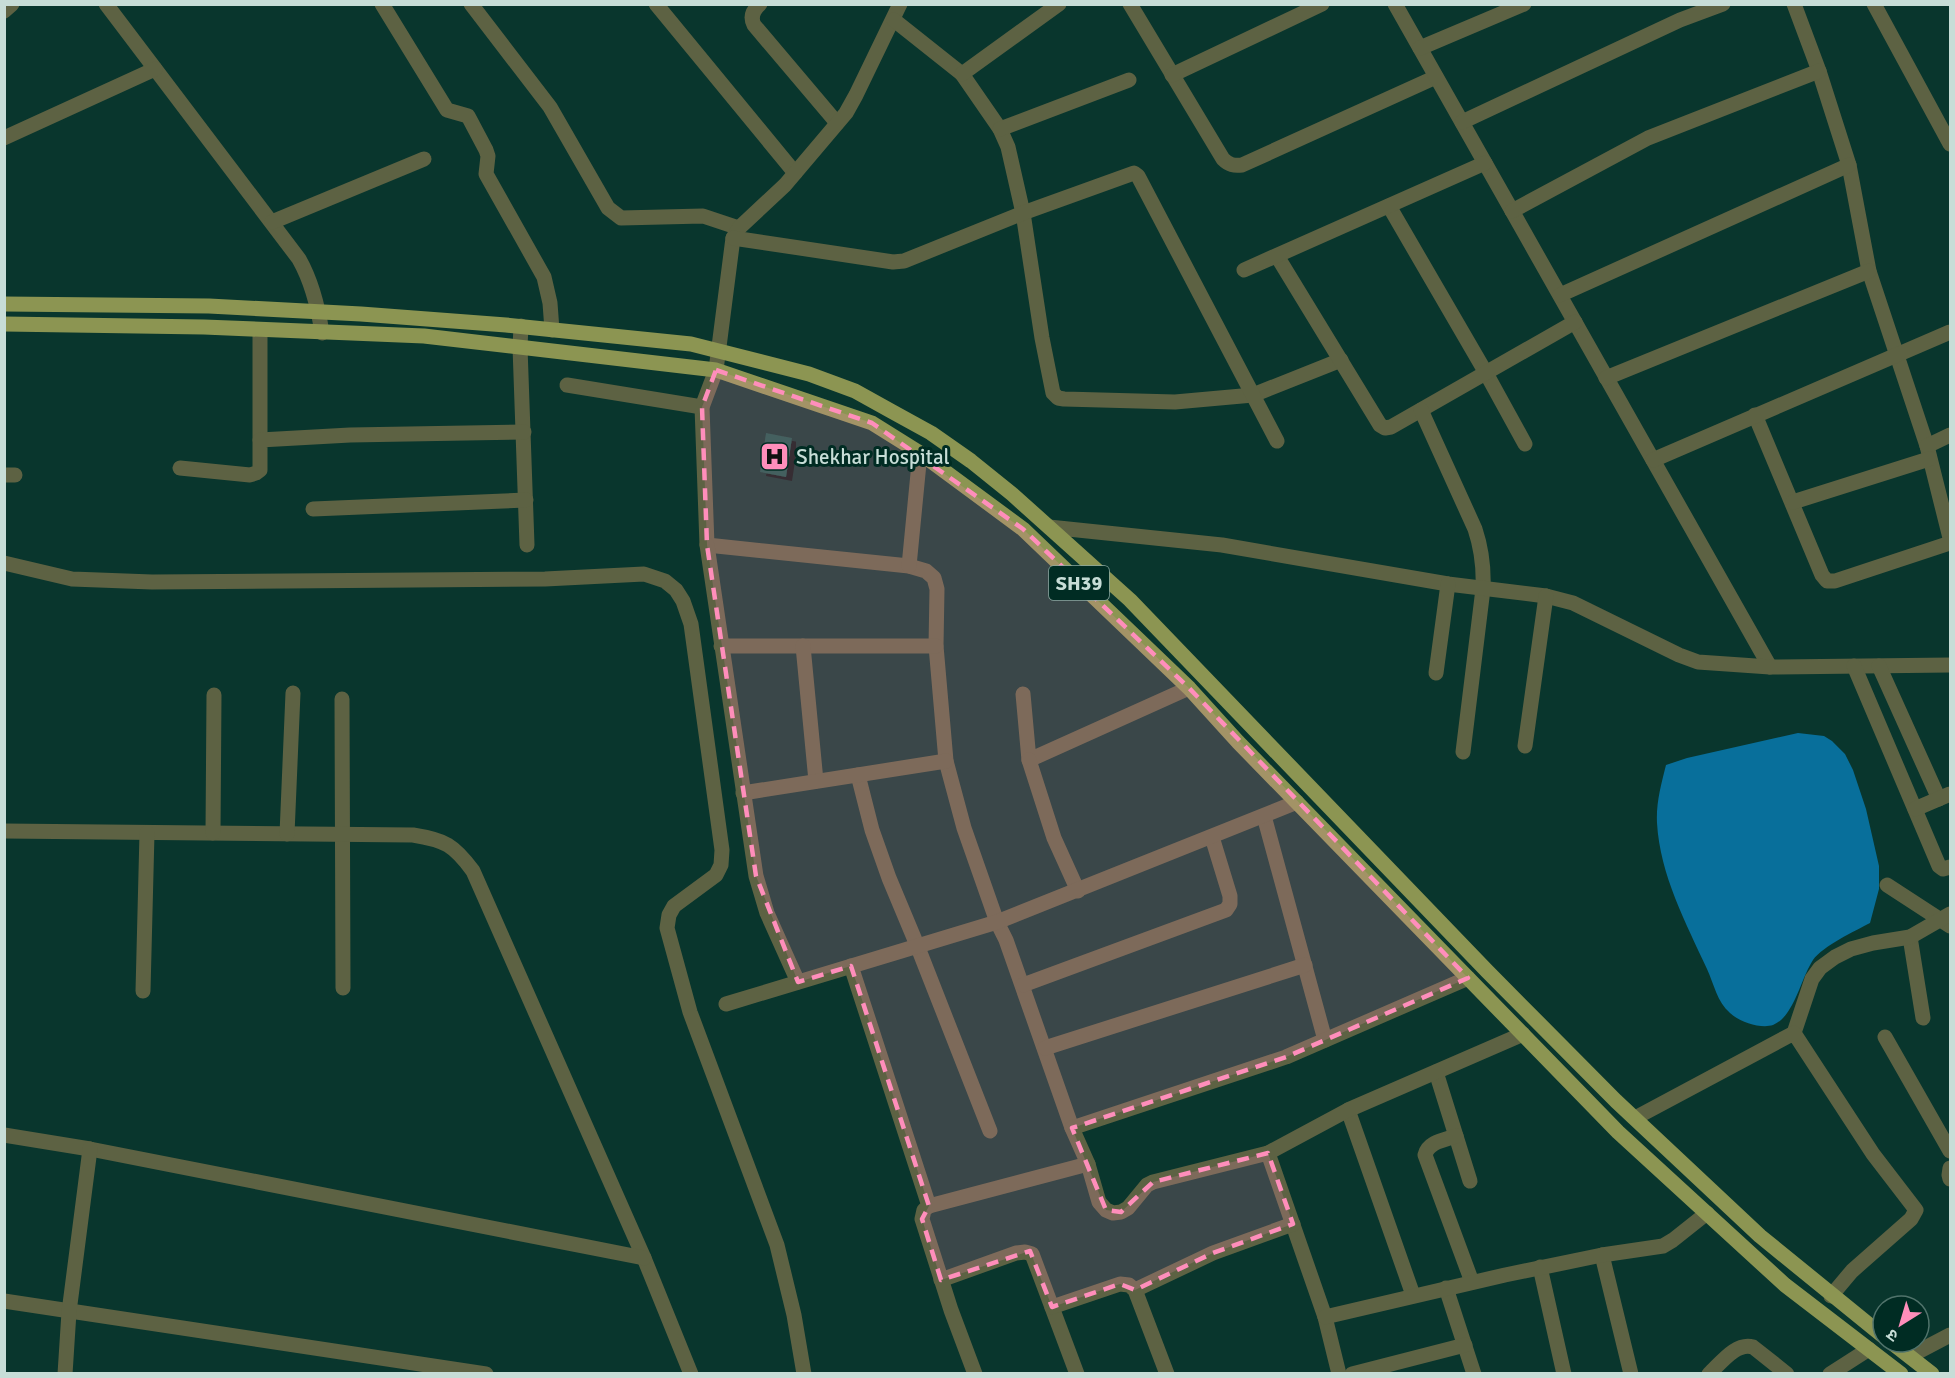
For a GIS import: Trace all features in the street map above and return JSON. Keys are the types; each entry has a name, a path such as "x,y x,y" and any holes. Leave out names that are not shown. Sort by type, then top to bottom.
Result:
{"main road":[{"name":"SH39","path":"4,304 209,306 319,312 521,327 691,344 809,374 855,391 931,433 955,450 1012,494 1130,600 1486,971 1635,1118 1760,1236 1871,1327"},
{"path":"47,304 48,325"},
{"name":"SH39","path":"4,324 424,336 716,370 872,423 920,453 1023,529 1189,688 1618,1132 1785,1285 1900,1374"},
{"path":"1907,1354 1932,1374"}],"street":[{"path":"4,11 12,4"},
{"path":"106,4 299,259 309,277 319,312 322,333"},
{"path":"382,4 447,110 468,116 486,150 488,156 486,174 544,278 550,303 552,330"},
{"path":"471,4 550,107 608,208 621,218 703,216 736,233 893,262 904,261 1023,213 1134,173 1138,176 1277,441"},
{"path":"760,4 752,14 751,20 754,25 837,123"},
{"path":"798,982 773,929 756,876 707,545 702,406 716,370 736,233 785,186 837,123 856,95 900,4"},
{"path":"962,74 1059,4"},
{"path":"1130,4 1223,159 1235,166 1242,165 1436,77"},
{"path":"1172,75 1322,4"},
{"path":"1395,4 1770,667"},
{"path":"1420,48 1524,4"},
{"path":"1462,122 1680,20 1723,4"},
{"path":"1794,4 1819,71 1849,165 1869,272 1946,505 1950,538"},
{"path":"1802,24 1810,4"},
{"path":"1874,4 1950,144"},
{"path":"662,7 795,173"},
{"path":"894,20 962,74 1000,129 1008,147 1023,213 1042,338 1055,396 1064,399 1175,402 1253,395 1341,360"},
{"path":"4,138 155,69"},
{"path":"1512,211 1648,138 1819,71"},
{"path":"1000,129 1129,80"},
{"path":"272,222 424,159"},
{"path":"1244,270 1485,163"},
{"path":"1560,295 1849,165"},
{"path":"1389,206 1486,372 1525,444"},
{"path":"1278,256 1380,425 1385,428 1391,427 1575,322"},
{"path":"1606,378 1869,272"},
{"path":"521,327 527,545"},
{"path":"180,468 250,475 260,470 260,330"},
{"path":"1653,460 1950,332"},
{"path":"567,385 702,406"},
{"path":"1421,410 1481,547 1484,566 1462,752"},
{"path":"1755,415 1822,575 1827,581 1835,581 1950,543"},
{"path":"260,440 350,435 524,432"},
{"path":"1792,502 1928,453 1950,435"},
{"path":"909,566 920,453"},
{"path":"313,509 526,500"},
{"path":"1049,527 1222,545 1448,584 1546,596 1573,603 1698,662 1770,667 1950,665"},
{"path":"707,545 909,566 926,572 934,578 937,589 936,646 946,761 964,828 996,922 1006,940 1023,985 1072,1128 1088,1164 1099,1202 1106,1210 1113,1213 1128,1208 1147,1185 1153,1182 1268,1153 1348,1110 1524,1034"},
{"path":"4,563 72,579 142,582 545,579 644,574 665,581 676,590 692,624 722,850 721,865 716,875 674,906 669,915 667,928 690,1011 777,1245 794,1315 804,1374"},
{"path":"1436,674 1448,584"},
{"path":"1525,746 1546,596"},
{"path":"721,646 936,646"},
{"path":"803,646 816,781"},
{"path":"1854,666 1939,866 1943,869 1950,867"},
{"path":"1880,666 1945,797 1915,809"},
{"path":"1029,760 1189,688"},
{"path":"286,834 293,693"},
{"path":"1023,694 1029,760 1054,838 1078,891"},
{"path":"213,833 214,695"},
{"path":"342,699 343,988"},
{"path":"743,793 946,761"},
{"path":"858,775 882,859 990,1131"},
{"path":"726,1004 996,922 1297,802"},
{"path":"1264,816 1325,1041"},
{"path":"4,831 413,835 438,839 453,848 473,871 644,1258 692,1374"},
{"path":"143,991 147,832"},
{"path":"1023,985 1226,910 1230,904 1230,896 1212,837"},
{"path":"1887,885 1947,920"},
{"path":"1635,1118 1794,1033 1812,979 1820,968 1835,957 1851,949 1873,943 1910,937 1947,920"},
{"path":"1910,937 1923,1018"},
{"path":"1045,1047 1305,965"},
{"path":"851,966 929,1206"},
{"path":"1072,1128 1286,1057 1468,978"},
{"path":"1794,1033 1873,1154 1916,1210 1911,1219 1852,1271 1831,1296"},
{"path":"1885,1037 1950,1151"},
{"path":"1436,1072 1470,1181"},
{"path":"1348,1110 1413,1295"},
{"path":"4,1135 90,1149 644,1258"},
{"path":"1456,1136 1432,1144 1425,1155 1472,1282"},
{"path":"65,1374 69,1312 90,1149"},
{"path":"1268,1153 1325,1317 1339,1374"},
{"path":"975,1374 922,1219 924,1210 929,1206 1088,1164"},
{"path":"1950,1168 1948,1175 1950,1179"},
{"path":"1325,1317 1472,1282 1602,1255 1663,1246 1707,1213"},
{"path":"1135,1290 1213,1253 1293,1224"},
{"path":"941,1280 1016,1253 1032,1254 1077,1374"},
{"path":"1602,1255 1631,1374"},
{"path":"1540,1268 1564,1374"},
{"path":"1052,1307 1120,1284 1129,1285 1135,1290 1167,1374"},
{"path":"1446,1288 1474,1374"},
{"path":"4,1301 486,1374"},
{"path":"1910,1356 1950,1335"},
{"path":"1352,1374 1465,1345"},
{"path":"1709,1374 1737,1349 1748,1346 1753,1347 1787,1374"},
{"path":"1830,1374 1869,1349"}],"highlighted area":[{"path":"716,370 872,423 1023,529 1189,688 1468,978 1286,1057 1072,1128 1106,1210 1121,1212 1153,1182 1268,1153 1293,1224 1213,1253 1135,1290 1120,1284 1052,1307 1030,1251 941,1280 922,1219 929,1206 851,966 798,982 756,876 707,545 702,407"}],"water":[{"path":"1798,733 1824,736 1845,754 1866,809 1879,866 1879,889 1870,923 1824,949 1813,960 1792,1006 1780,1021 1768,1026 1756,1025 1734,1016 1722,1004 1716,993 1683,916 1663,861 1657,823 1658,801 1666,765 1687,758"}],"building":[{"path":"766,433 792,438 786,477 760,472"}],"place":[{"name":"Shekhar Hospital","path":"775,457"}]}
